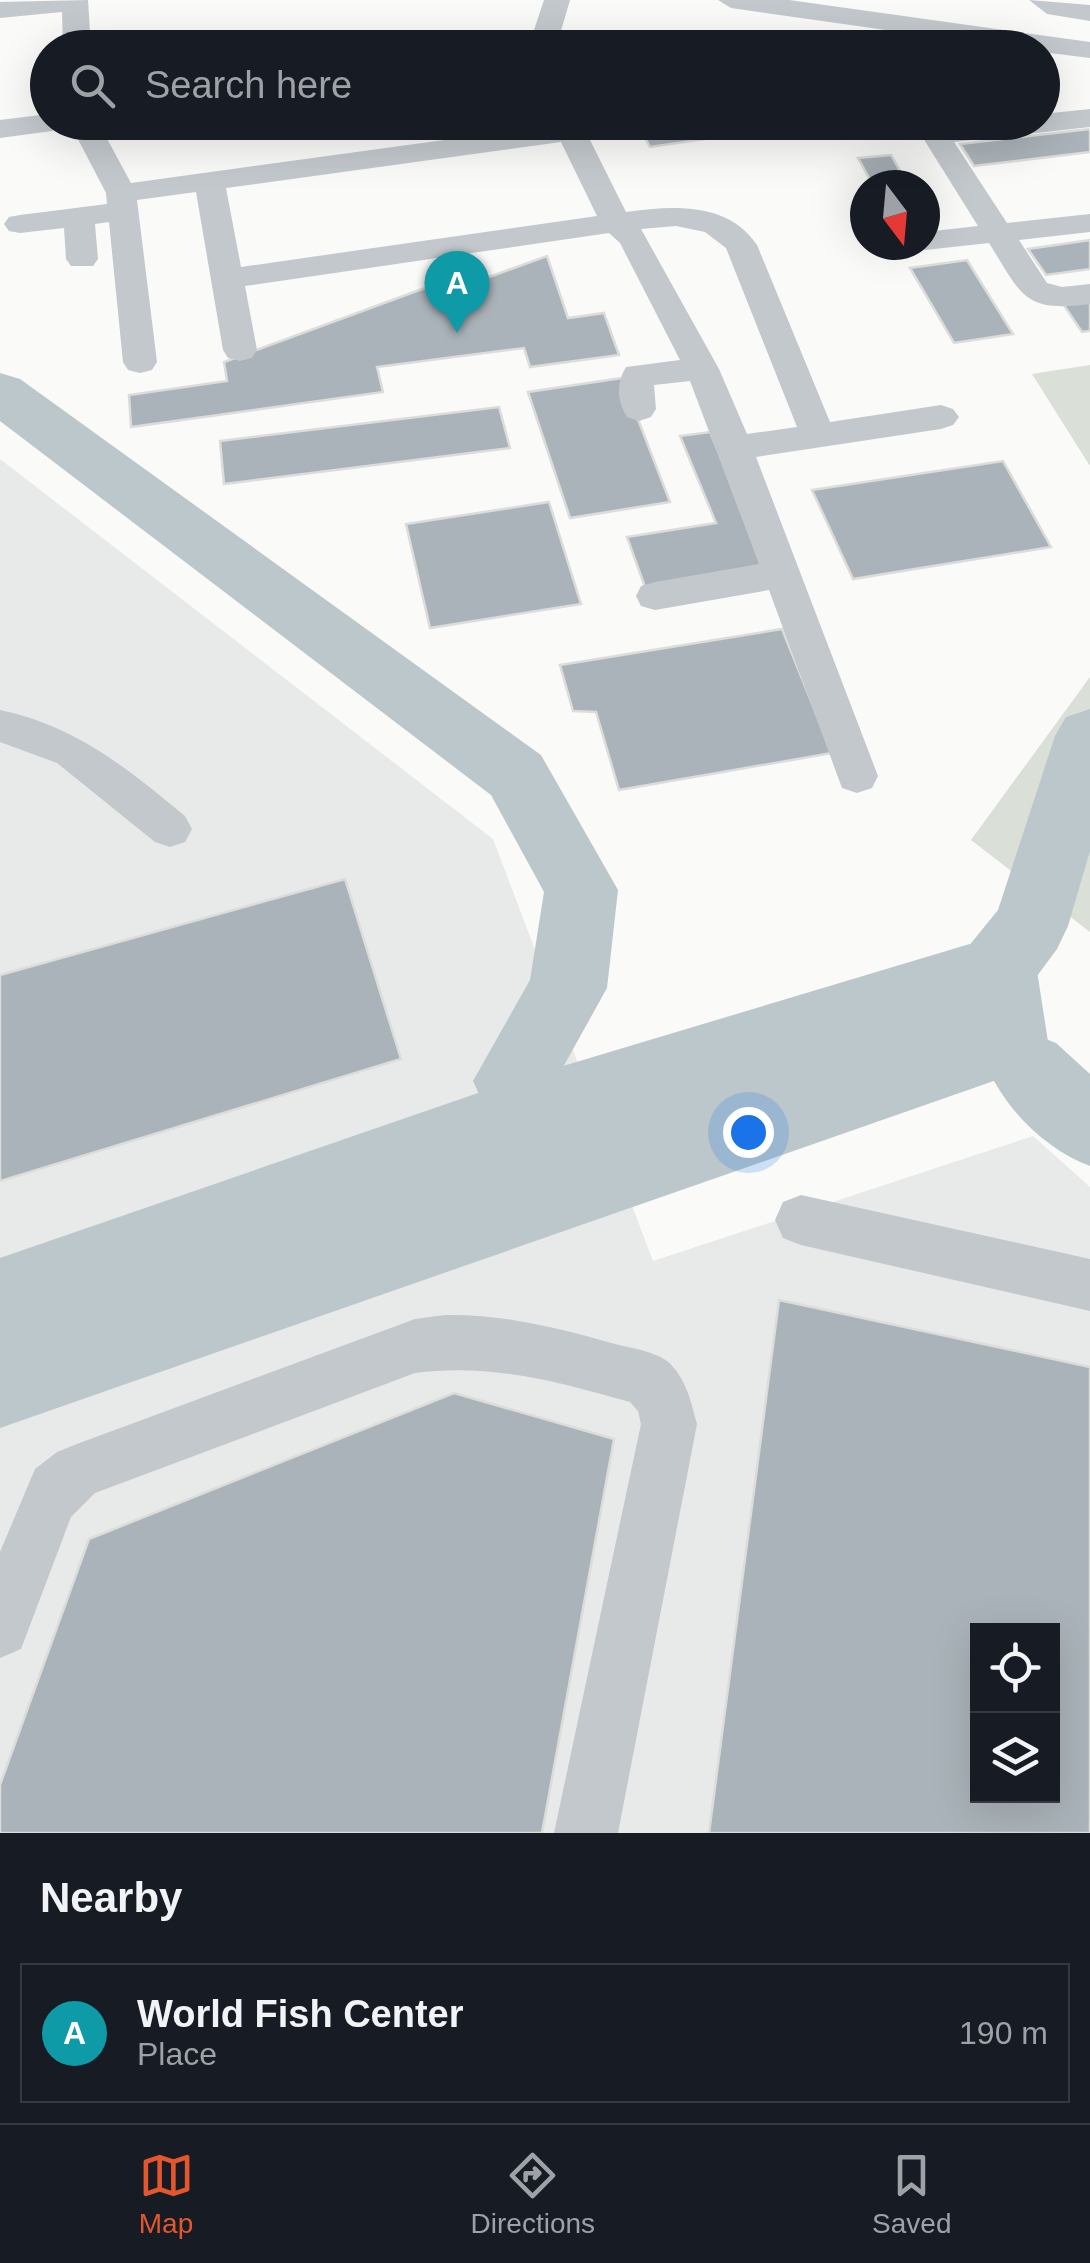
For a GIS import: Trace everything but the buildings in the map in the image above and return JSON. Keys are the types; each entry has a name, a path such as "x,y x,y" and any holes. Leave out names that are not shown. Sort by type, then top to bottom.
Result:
{"street":[{"path":"548,30 557,0"},
{"path":"736,0 860,11 972,30"},
{"path":"1042,0 1057,8 1090,13"},
{"path":"0,10 74,2 75,30"},
{"path":"1060,45 1090,50"},
{"path":"1060,120 1090,118"},
{"path":"0,128 30,125"},
{"path":"91,140 121,202 140,362"},
{"path":"20,224 79,216 121,202 210,183 485,140"},
{"path":"575,140 616,222 633,238 702,369 856,776"},
{"path":"938,140 1036,290 1045,296 1090,294"},
{"path":"210,183 240,350"},
{"path":"79,216 82,258"},
{"path":"230,278 616,222 689,216 730,232 742,245 818,436"},
{"path":"940,240 1090,223"},
{"path":"639,410 635,392 638,376 702,369"},
{"path":"735,448 941,417"},
{"path":"655,596 782,574"},
{"path":"0,726 29,730 75,750 170,828"},
{"path":"801,1220 1090,1284"},
{"path":"0,1628 54,1489 77,1472 415,1346 452,1338 490,1339 646,1379 662,1397 669,1424 586,1833"}],"shaded area":[{"path":"1090,365 1090,466 1032,374"},
{"path":"0,459 493,839 653,1261 1033,1136 1090,1187 1090,1833 0,1833"},
{"path":"1090,677 1090,932 971,840"},
{"path":"1030,926 1051,1061 0,1428 0,1258 513,1081"}],"waterway":[{"path":"0,392 516,775 581,890 568,988 513,1081"},
{"path":"966,1009 1030,926 1090,736"},
{"path":"1028,1069 1090,1128"}],"place":[{"name":"World Fish Center","path":"457,333"}]}
